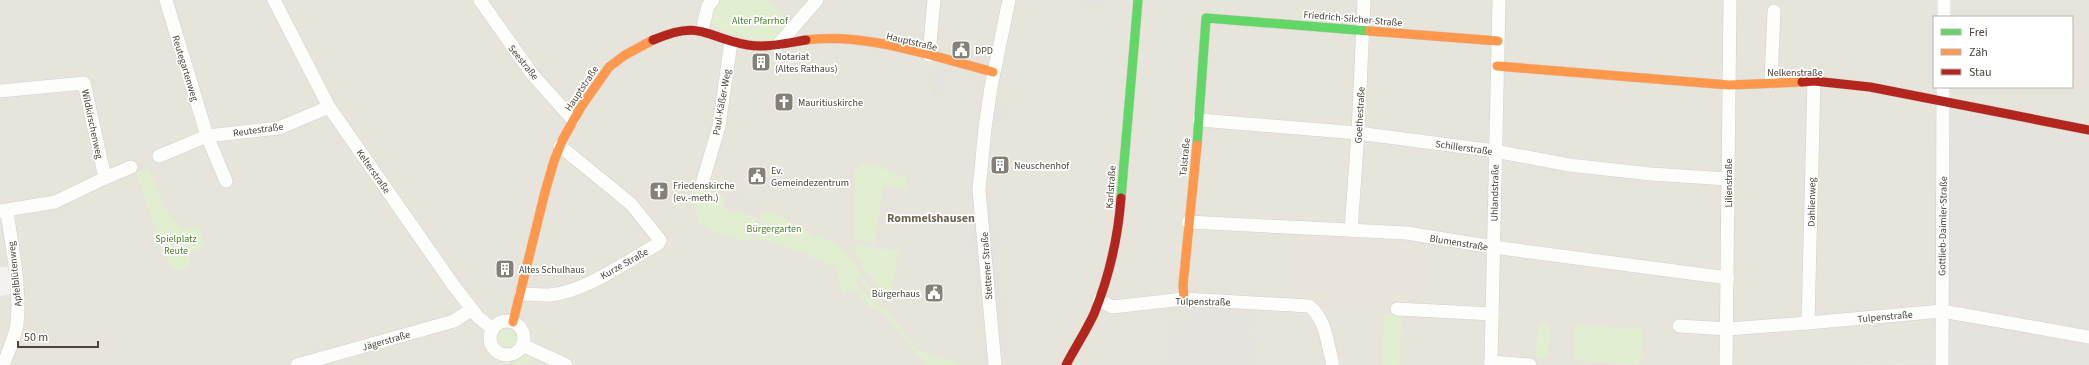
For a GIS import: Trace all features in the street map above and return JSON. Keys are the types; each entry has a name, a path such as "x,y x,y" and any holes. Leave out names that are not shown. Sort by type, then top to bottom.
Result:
{"street":[{"name":"Reutegartenweg","path":"166,0 207,136 226,181"},
{"name":"Kelterstraße","path":"274,0 329,107 454,286 472,309 493,329"},
{"name":"Seestraße","path":"480,0 528,69 573,120"},
{"path":"702,31 708,6 713,0"},
{"path":"777,46 817,0"},
{"path":"929,55 934,0"},
{"name":"Stettener Straße","path":"995,365 979,190 985,128 993,72 1009,0"},
{"name":"Karlstraße","path":"1066,365 1099,300 1114,251 1120,209 1138,0"},
{"name":"Goethestraße","path":"1351,230 1358,133 1364,0"},
{"name":"Uhlandstraße","path":"1491,364 1499,0"},
{"name":"Lilienstraße","path":"1726,365 1728,329 1730,0"},
{"path":"1944,0 1944,16"},
{"path":"1771,82 1774,11"},
{"name":"Friedrich-Silcher-Straße","path":"1206,18 1498,41"},
{"name":"Talstraße","path":"1184,299 1182,286 1199,120 1206,18"},
{"name":"Hauptstraße","path":"513,322 550,173 560,146 573,120 610,67 641,46 675,32 690,29 702,31 732,42 754,46 777,46 807,38 826,38 883,45 929,55 993,72"},
{"name":"Paul-Käßer-Weg","path":"702,184 719,126 732,42"},
{"name":"Nelkenstraße","path":"1497,66 1729,85 1814,81 1870,87 1943,103 2089,130"},
{"name":"Dahlienweg","path":"1808,323 1814,81"},
{"name":"Wildkirschenweg","path":"0,91 84,83 105,178"},
{"name":"Gottlieb-Daimler-Straße","path":"1942,365 1943,88"},
{"name":"Reutestraße","path":"207,136 279,128 329,107"},
{"name":"Schillerstraße","path":"1199,120 1358,133 1495,151 1569,165 1651,174 1728,179"},
{"path":"159,156 207,136"},
{"name":"Kurze Straße","path":"521,294 549,295 570,290 592,280 658,244 660,240 631,204 560,146"},
{"path":"4,212 55,202 131,167"},
{"name":"Apfelblütenweg","path":"3,365 14,337 18,314 16,275 4,212"},
{"name":"Blumenstraße","path":"1188,222 1407,233 1493,247 1728,278"},
{"name":"Tulpenstraße","path":"1099,300 1112,307 1184,299 1309,306 1318,313 1322,320 1333,365"},
{"name":"Jägerstraße","path":"297,365 454,321 472,309"},
{"path":"1397,309 1492,314"},
{"name":"Tulpenstraße","path":"1679,326 1728,329 1942,311 2089,337"},
{"path":"502,321 513,322 519,326 523,333 522,346 517,352 502,360 490,343 489,338 493,329 502,321"},
{"path":"522,346 566,365"},
{"path":"1491,364 1530,365"}],"shaded area":[{"path":"0,0 2089,0 2089,132 1944,362 1852,365 0,365 0,296 11,294 9,267 0,267"},
{"path":"1080,0 1105,0 1105,6 1080,3"},
{"path":"974,49 985,52 983,69 971,66"},
{"path":"935,67 946,70 942,98 931,97"},
{"path":"978,85 991,87 989,102 1005,104 1003,124 986,122 987,111 975,109"},
{"path":"1944,105 2089,132 2089,365 1858,365 1944,362"},
{"path":"729,193 762,203 758,215 725,206"},
{"path":"972,199 990,199 1009,359 995,360 989,365 984,365 982,347 993,345 990,323 978,324"},
{"path":"1299,237 1412,246 1409,306 1296,298"},
{"path":"1196,305 1253,308 1248,340 1254,341 1251,365 1165,365 1173,320 1190,322 1192,311"}],"green space":[{"name":"Alter Pfarrhof","path":"718,0 770,0 790,22 775,41 758,40 731,34 709,22 712,7"},
{"path":"863,164 872,164 907,178 906,189 883,185 875,243 855,240 854,171"},
{"name":"Spielplatz Reute","path":"148,168 167,210 183,230 200,228 205,245 189,253 190,267 175,271 164,255 136,173"},
{"path":"700,187 724,196 726,198 723,208 757,218 749,242 717,233 699,223 692,200 697,189"},
{"name":"Bürgergarten","path":"763,211 788,219 787,224 804,229 815,236 806,254 755,237"},
{"path":"817,234 843,248 861,274 855,284 867,295 869,294 876,305 885,306 917,350 960,365 926,365 881,311 871,309 854,291 842,295 835,266 806,255"},
{"path":"856,245 898,251 890,305 856,257"},
{"path":"863,277 881,302 878,304 860,279"},
{"path":"1384,314 1402,315 1399,365 1382,365"},
{"path":"1538,323 1550,324 1548,358 1536,358"},
{"path":"1574,325 1643,329 1642,354 1638,365 1574,360"},
{"path":"507,329 514,332 517,339 514,346 507,349 500,346 497,339 500,332"},
{"path":"523,355 530,357 529,361 519,364 511,363"}],"traffic: fast":[{"path":"1121,198 1138,0"},
{"path":"1197,145 1206,18 1369,31"}],"traffic: slow":[{"path":"1369,31 1498,41"},
{"path":"806,40 829,38 900,47 993,72"},
{"path":"513,322 545,192 554,161 563,139 581,107 609,67 625,55 653,40"},
{"path":"1497,66 1729,85 1802,82"},
{"path":"1184,299 1183,285 1197,145"}],"traffic: jam":[{"path":"653,40 669,34 693,30 733,42 755,46 777,45 806,40"},
{"path":"1802,82 1814,81 1870,87 2089,130"},
{"path":"1066,365 1088,327 1104,286 1118,228 1121,198"}],"place":[{"name":"DPD","path":"961,50"},
{"name":"Notariat (Altes Rathaus)","path":"761,62"},
{"name":"Mauritiuskirche","path":"784,102"},
{"name":"Neuschenhof","path":"1000,165"},
{"name":"Ev. Gemeindezentrum","path":"757,176"},
{"name":"Friedenskirche (ev.-meth.)","path":"659,191"},
{"name":"Altes Schulhaus","path":"505,269"},
{"name":"Bürgerhaus","path":"934,293"}],"district":[{"name":"Rommelshausen","path":"931,218"}]}
